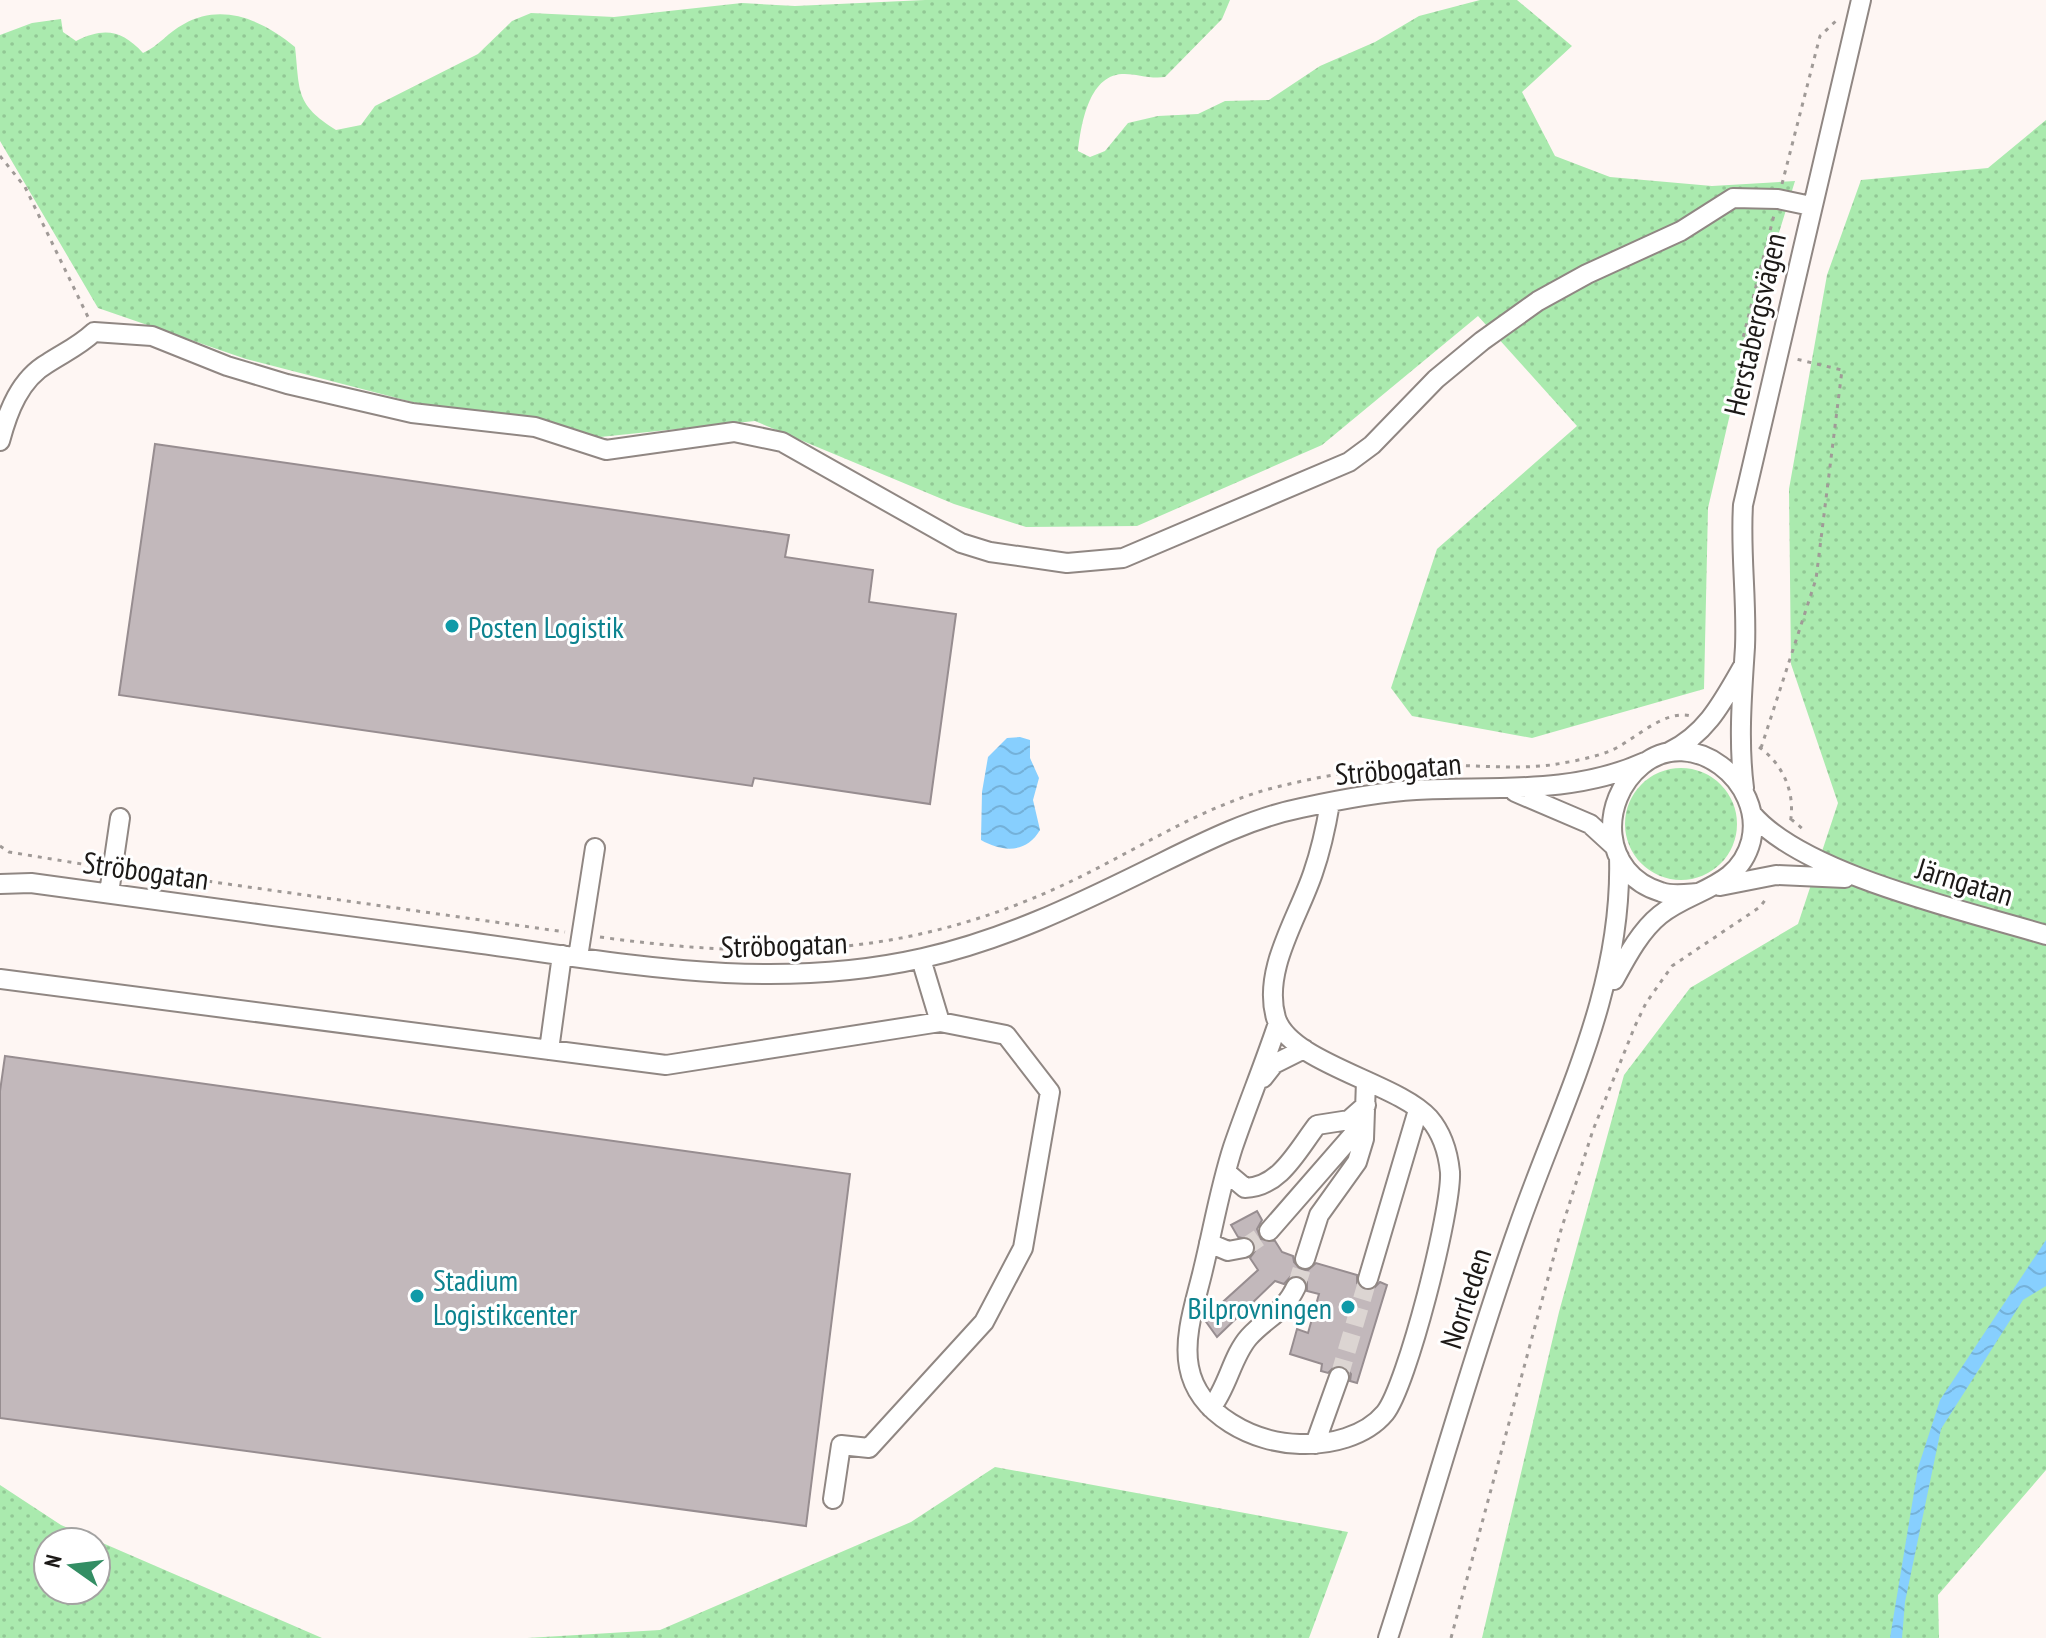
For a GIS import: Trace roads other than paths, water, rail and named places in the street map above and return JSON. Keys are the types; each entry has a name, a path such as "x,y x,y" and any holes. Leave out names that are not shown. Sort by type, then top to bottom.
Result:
{"street":[{"name":"Herstabergsvägen","path":"1744,788 1739,737 1743,665 1740,555 1743,505 1861,0"},
{"path":"0,441 9,409 24,384 45,364 75,350 94,332 152,336 227,366 287,384 412,413 535,427 606,450 624,450 708,434 758,434 782,442 961,543 1017,557 1067,563 1101,562 1142,551 1256,499 1349,462 1372,445 1436,379 1527,309 1587,274 1681,231 1733,198 1778,199 1811,206"},
{"path":"1601,1003 1617,930 1613,805 1627,778 1645,762 1685,744 1709,721 1743,665"},
{"path":"1601,1003 1647,928 1674,904 1729,877 1746,853 1752,814 1744,788 1730,772 1709,758 1664,754"},
{"name":"Ströbogatan","path":"0,884 31,883 710,975 840,973 921,959 986,942 1057,914 1220,834 1297,808 1412,790 1513,791 1603,778 1645,762"},
{"name":"Ströbogatan","path":"1513,791 1590,824 1616,852"},
{"path":"1278,1023 1226,1172 1189,1329 1189,1367 1201,1397 1220,1418 1257,1435 1296,1444 1315,1444 1350,1437 1384,1414 1401,1382 1445,1225 1450,1174 1446,1143 1427,1115 1304,1049 1278,1023 1271,996 1277,968 1314,872 1330,803"},
{"name":"Järngatan","path":"1752,814 1785,843 1868,881 2046,935"},
{"path":"109,893 120,818"},
{"path":"549,1050 570,956 582,935 595,848"},
{"path":"1616,852 1636,879 1659,892 1705,890"},
{"name":"Ströbogatan","path":"0,871 31,883"},
{"name":"Järngatan","path":"1705,890 1776,875 1868,881"},
{"path":"921,959 940,1022"},
{"path":"0,979 666,1065 940,1022 1006,1035 1050,1092 1023,1248 984,1322 869,1448 841,1445 833,1499"},
{"name":"Norrleden","path":"1390,1638 1517,1229 1601,1003"},
{"path":"1256,1086 1274,1064 1304,1049"},
{"path":"1305,1259 1319,1215 1357,1162 1364,1139 1366,1081"},
{"path":"1226,1172 1245,1188 1262,1187 1276,1178 1317,1125 1349,1120 1366,1105"},
{"path":"1269,1231 1358,1129 1366,1105"},
{"path":"1368,1279 1418,1110"},
{"path":"1209,1243 1228,1251 1244,1248"},
{"path":"1211,1408 1224,1391 1249,1337 1286,1307 1296,1287"},
{"path":"1315,1444 1339,1377"}],"water":[{"path":"1007,738 1030,740 1030,758 1039,778 1033,800 1040,830 1021,847 997,847 981,840 982,792 988,757"},
{"path":"2046,1240 2046,1286 2023,1300 1941,1429 1905,1602 1902,1638 1890,1638 1918,1468 1940,1400"}],"tunnel":[{"path":"1244,1248 1269,1231"},
{"path":"1296,1287 1305,1259"},
{"path":"1339,1377 1368,1279"}],"place":[{"name":"Posten Logistik","path":"452,626"},
{"name":"Stadium Logistikcenter","path":"417,1296"},
{"name":"Bilprovningen","path":"1348,1307"}]}
